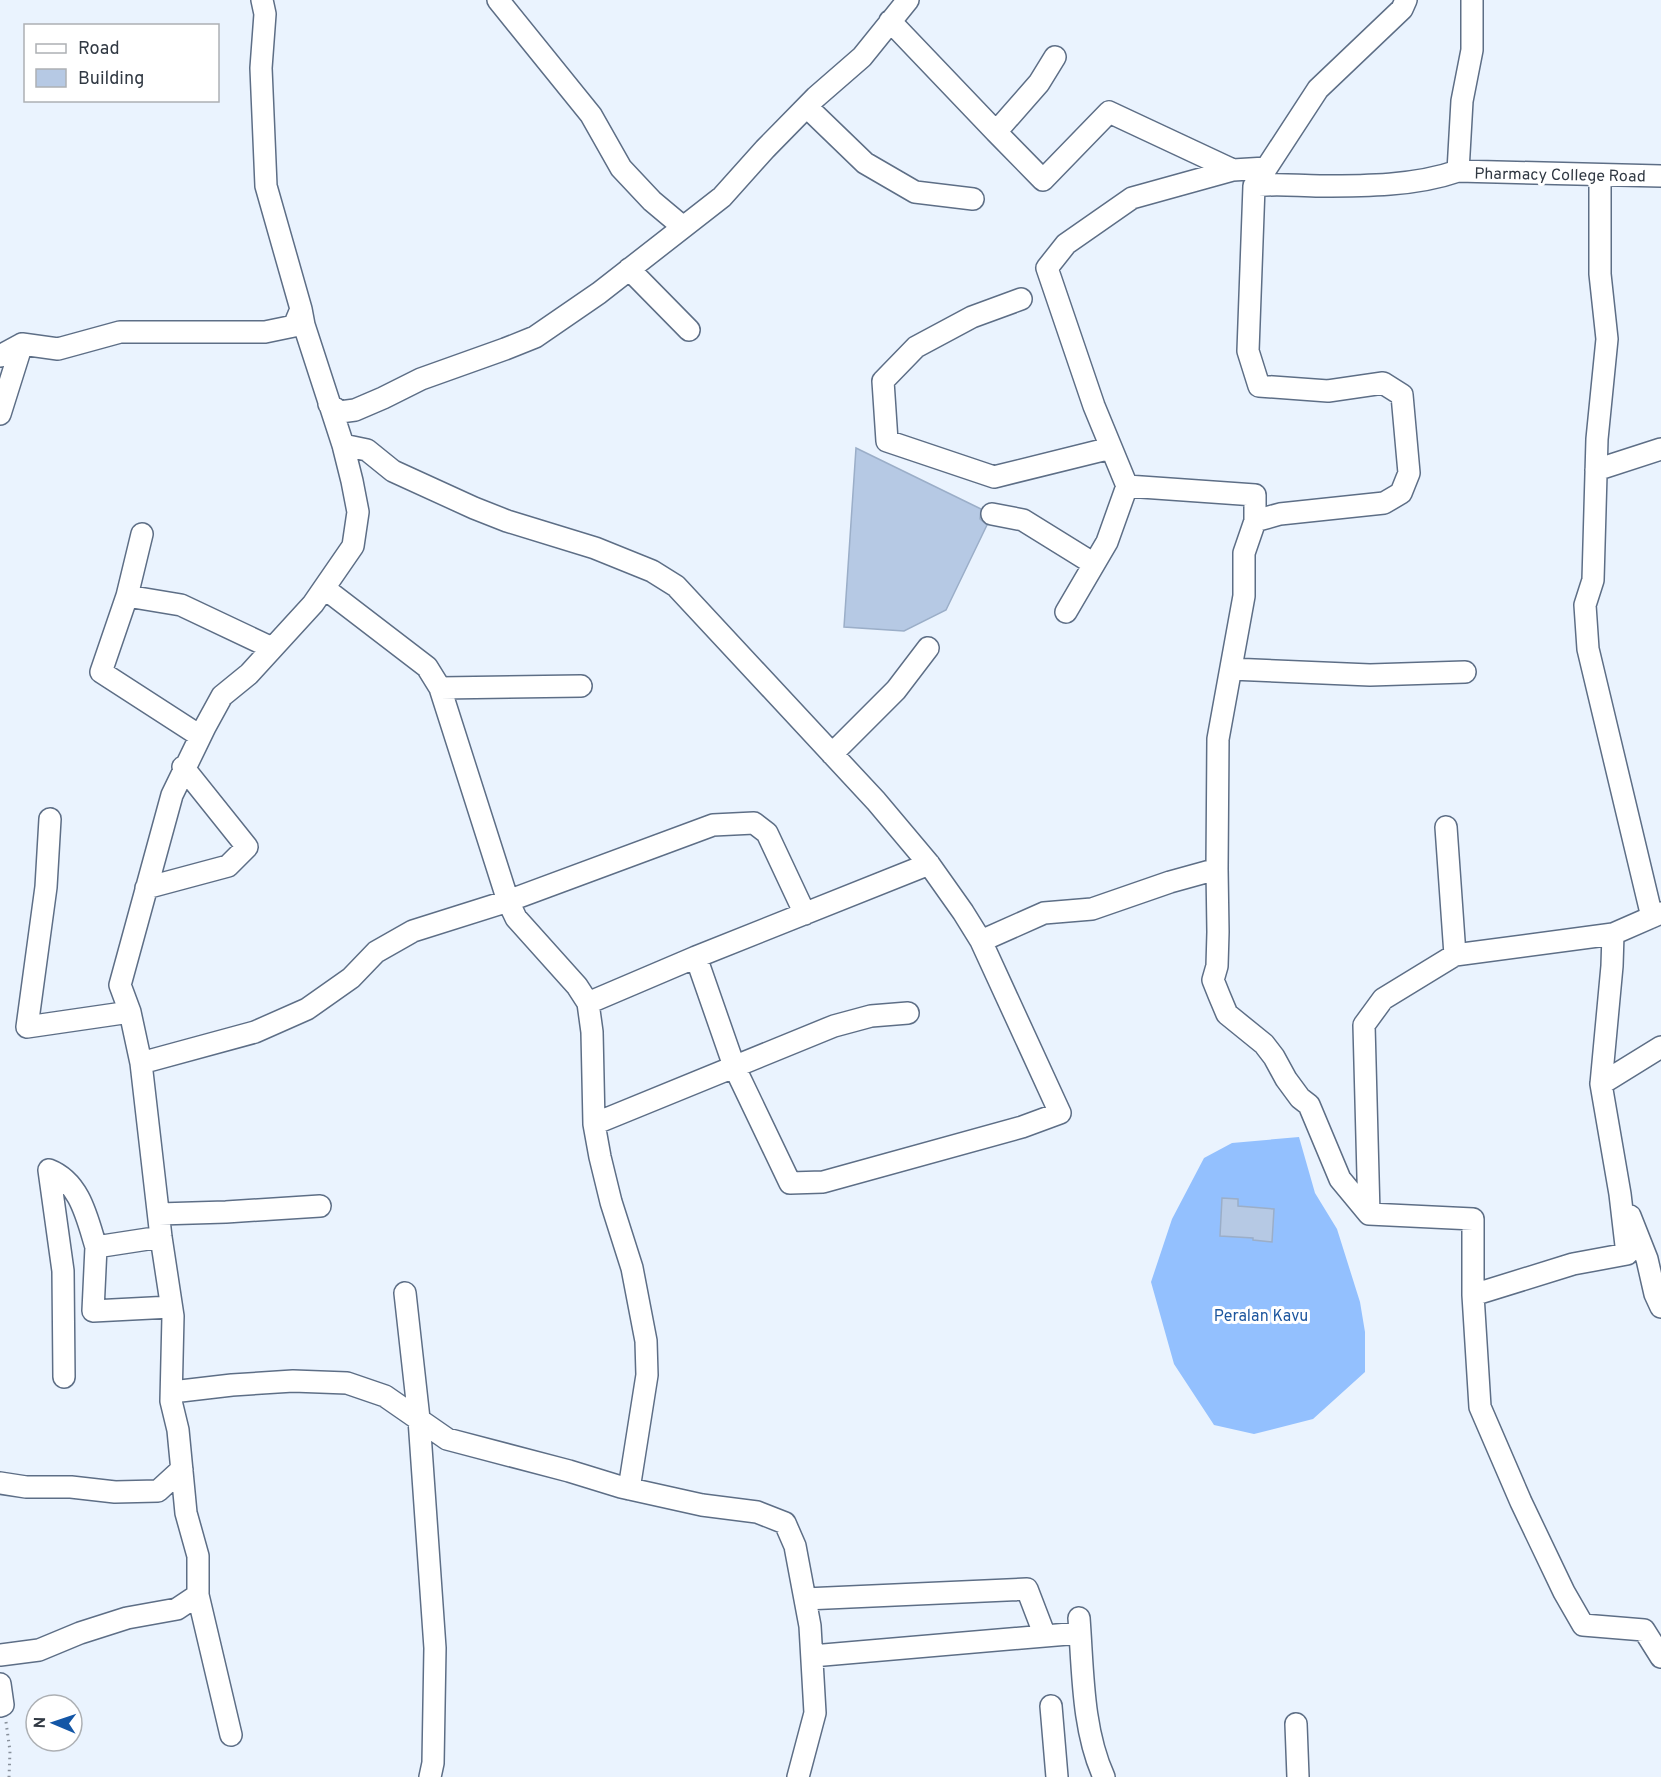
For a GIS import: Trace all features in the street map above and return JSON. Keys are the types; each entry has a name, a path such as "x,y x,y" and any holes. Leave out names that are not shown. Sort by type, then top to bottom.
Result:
{"street":[{"path":"231,1735 198,1595 198,1557 186,1513 178,1430 171,1401 173,1366 171,1307 141,1063 130,1012 120,985 172,795 183,767 222,696 249,674 313,604 353,546 358,512 343,445 304,325 266,186 261,68 265,14 262,0"},
{"path":"498,0 591,115 621,168 652,201 683,227"},
{"path":"328,404 340,411 355,410 383,399 421,379 535,337 629,269 722,197 765,149 862,57 908,0"},
{"path":"1255,521 1280,514 1384,503 1401,493 1409,472 1402,395 1383,383 1328,391 1259,386 1248,351 1254,186 1318,89 1402,9 1406,0"},
{"path":"1458,171 1462,101 1472,50 1472,0"},
{"path":"890,21 1043,180 1109,112 1233,170"},
{"path":"996,132 1039,83 1055,57"},
{"path":"807,107 865,163 915,192 973,199"},
{"path":"1066,612 1107,542 1127,486 1094,406 1047,268 1066,243 1132,198 1233,170 1266,168"},
{"name":"Pharmacy College Road","path":"1254,186 1404,182 1438,178 1458,171 1661,177"},
{"path":"1369,1214 1364,1025 1383,999 1455,955 1613,934 1657,915 1588,649 1585,605 1593,580 1597,439 1607,339 1600,274 1600,175"},
{"path":"629,269 689,330"},
{"path":"1021,299 972,317 916,347 883,381 887,441 994,477 1111,448"},
{"path":"0,356 22,344 58,349 120,332 265,332 294,326 301,309"},
{"path":"0,414 22,344"},
{"path":"343,445 367,450 393,471 474,508 652,571 675,586 876,801 929,864 981,941 1060,1113 1022,1127 823,1182 790,1183 734,1066 696,957"},
{"path":"1596,471 1661,449"},
{"path":"1127,486 1255,495 1255,521 1244,553 1244,596 1218,738 1218,940 1217,966 1213,980 1227,1014 1264,1044 1300,1098 1309,1105 1340,1179 1369,1214 1473,1219 1473,1295 1480,1407 1521,1502 1564,1592 1584,1625 1644,1630 1661,1657"},
{"path":"992,514 1023,520 1094,564"},
{"path":"142,534 127,596 101,672 200,736"},
{"path":"324,588 427,667 440,688 508,901 516,918 578,986 588,1003 592,1032 594,1124 611,1202 632,1269 646,1341 647,1375 629,1489"},
{"path":"127,596 181,605 272,648"},
{"path":"832,754 896,690 928,648"},
{"path":"1231,669 1370,675 1465,672"},
{"path":"440,688 581,686"},
{"path":"146,888 228,867 247,847 183,767"},
{"path":"50,819 46,887 27,1027 130,1012"},
{"path":"141,1063 255,1032 307,1009 351,978 376,952 413,931 508,901 712,825 754,823 768,833 804,914"},
{"path":"1446,827 1455,955"},
{"path":"588,1003 696,957 929,864"},
{"path":"981,941 1044,913 1092,909 1170,882 1217,869"},
{"path":"1473,1295 1573,1264 1627,1254 1620,1194 1601,1084 1613,934"},
{"path":"594,1124 834,1026 871,1016 908,1013"},
{"path":"1601,1084 1661,1047"},
{"path":"64,1377 63,1271 49,1170 58,1173 82,1200 96,1247 93,1311 171,1307"},
{"path":"1620,1194 1647,1259 1655,1294 1661,1307"},
{"path":"159,1214 320,1206"},
{"path":"96,1247 161,1238"},
{"path":"405,1293 419,1419 435,1648 433,1763 430,1777"},
{"path":"172,1392 232,1384 293,1381 347,1383 386,1396 447,1439 629,1489 702,1504 757,1512 785,1523 795,1546 810,1626 815,1713 798,1777"},
{"path":"0,1483 26,1487 71,1487 115,1492 158,1491 182,1469"},
{"path":"805,1599 1027,1589 1045,1636"},
{"path":"0,1655 39,1650 80,1633 127,1618 177,1609 198,1595"},
{"path":"812,1656 1045,1636 1079,1626 1088,1714 1096,1760 1104,1777"},
{"path":"1051,1706 1057,1777"},
{"path":"1296,1724 1298,1777"}],"path":[{"path":"1,1698 10,1751 9,1777"}],"green space":[{"name":"Peralan Kavu","path":"1299,1137 1315,1193 1337,1229 1360,1302 1365,1332 1365,1372 1313,1419 1254,1434 1214,1425 1174,1364 1151,1282 1172,1219 1204,1158 1232,1143"}],"building":[{"path":"856,448 981,509 980,519 987,525 946,610 904,631 844,627"},
{"path":"1222,1198 1238,1199 1238,1206 1274,1209 1272,1242 1220,1236"}]}
